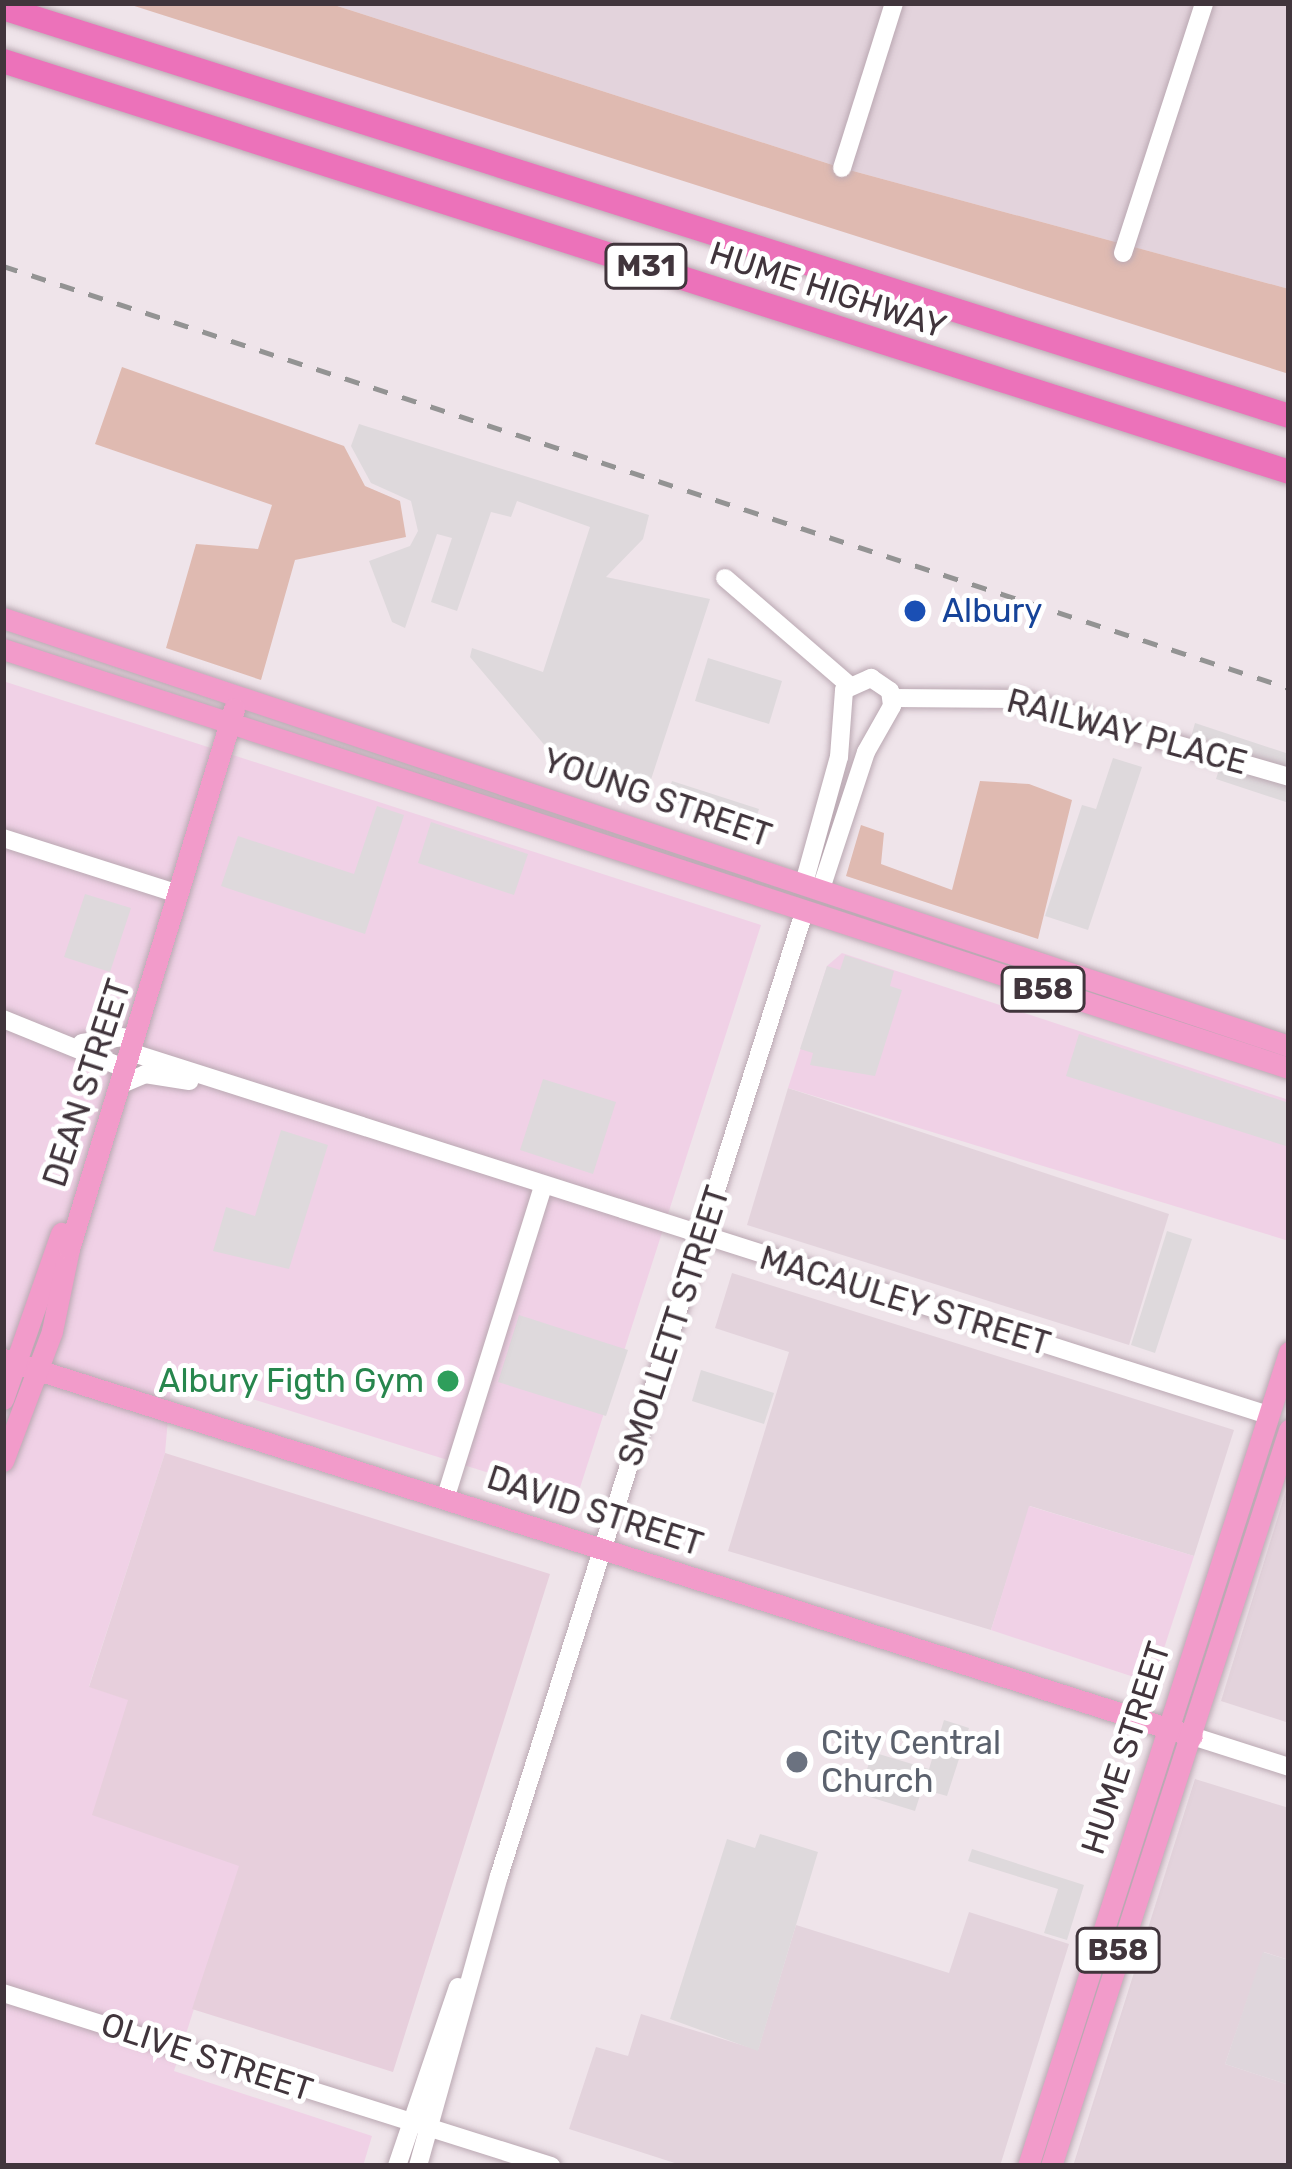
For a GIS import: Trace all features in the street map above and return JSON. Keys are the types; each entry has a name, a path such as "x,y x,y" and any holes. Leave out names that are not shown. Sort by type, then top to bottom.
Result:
{"highway":[{"name":"HUME HIGHWAY","path":"3,8 1289,416"},
{"name":"HUME HIGHWAY","path":"3,62 1289,472"}],"main road":[{"name":"YOUNG STREET","path":"3,618 812,886 1287,1063"},
{"name":"YOUNG STREET","path":"3,649 804,912 1287,1063"},
{"name":"DEAN STREET","path":"3,1461 39,1370 123,1060 234,697"},
{"path":"804,912 812,886"},
{"name":"DEAN STREET","path":"3,1399 9,1360 123,1060"},
{"name":"HUME STREET","path":"1028,2166 1289,1352"},
{"name":"DAVID STREET","path":"9,1360 1192,1736"},
{"name":"HUME STREET","path":"1051,2166 1289,1430"}],"street":[{"path":"1124,253 1204,3"},
{"path":"842,168 892,4"},
{"path":"725,578 849,685"},
{"path":"812,886 892,698 872,678 849,685"},
{"path":"812,886 849,685"},
{"name":"RAILWAY PLACE","path":"892,698 1018,699 1289,777"},
{"path":"844,715 863,728 880,725"},
{"path":"3,838 174,893"},
{"name":"SMOLLETT STREET","path":"397,2166 420,2125 804,912"},
{"name":"MACAULEY STREET","path":"3,1019 1268,1415"},
{"name":"MACAULEY STREET","path":"123,1060 145,1074 200,1079"},
{"path":"446,1496 543,1186"},
{"path":"1192,1736 1289,1767"},
{"name":"OLIVE STREET","path":"3,1993 551,2166"},
{"name":"SMOLLETT STREET","path":"418,2166 420,2125"}],"shaded area":[{"path":"125,3 328,3 842,168 1289,289 1289,374"},
{"path":"328,3 1289,3 1289,289 842,168"},
{"path":"122,367 344,446 365,486 400,501 406,537 295,560 261,680 166,648 196,544 258,549 272,505 95,444"},
{"path":"359,424 649,515 643,539 606,577 710,599 643,804 558,776 558,761 470,657 472,648 543,672 590,527 517,501 511,517 491,512 457,611 431,602 452,538 437,534 405,628 392,622 369,561 410,546 418,531 411,501 371,483 351,446"},
{"path":"708,658 782,681 769,724 695,701"},
{"path":"3,681 761,925 576,1500 172,1374 165,1453 89,1686 128,1699 240,1866 174,2071 372,2136 363,2166 3,2166"},
{"path":"1195,723 1289,754 1289,803 1216,779 1226,748 1191,737"},
{"path":"1113,758 1142,767 1088,930 1045,916 1082,805 1096,809"},
{"path":"672,781 759,809 750,838 663,810"},
{"path":"980,781 1029,784 1072,800 1038,939 846,876 861,825 884,833 881,864 952,890"},
{"path":"377,806 404,815 365,934 221,886 238,836 354,874"},
{"path":"431,822 528,854 514,895 418,863"},
{"path":"85,894 131,908 110,972 64,957"},
{"path":"842,953 1289,1100 1289,1241 788,1088 827,966"},
{"path":"845,955 894,971 890,986 902,990 875,1076 810,1065 813,1053 800,1049 827,966 840,970"},
{"path":"1079,1034 1289,1103 1289,1147 1066,1076"},
{"path":"543,1079 616,1102 593,1174 520,1150"},
{"path":"788,1088 1169,1214 1129,1345 747,1225"},
{"path":"281,1130 328,1145 289,1269 213,1251 226,1207 255,1216"},
{"path":"1167,1231 1192,1239 1155,1353 1131,1345"},
{"path":"732,1273 1234,1430 1194,1556 1030,1506 991,1630 728,1551 789,1352 715,1328"},
{"path":"519,1315 628,1350 606,1416 498,1382"},
{"path":"701,1370 774,1393 764,1424 692,1401"},
{"path":"165,1453 550,1574 393,2072 192,2009 239,1866 92,1815 128,1700 89,1687"},
{"path":"1289,1481 1289,1723 1221,1701"},
{"path":"1029,1506 1194,1556 1156,1673 1140,1679 991,1630"},
{"path":"944,1720 969,1728 947,1796 922,1789 915,1811 860,1794 872,1752 929,1769"},
{"path":"1195,1779 1289,1808 1289,1960 1264,1952 1225,2064 1289,2085 1289,2166 1073,2166"},
{"path":"760,1834 818,1852 758,2051 670,2019 727,1839 755,1848"},
{"path":"972,1849 1084,1885 1067,1940 1044,1933 1058,1889 968,1861"},
{"path":"969,1912 1069,1944 1000,2166 684,2166 569,2129 596,2047 628,2056 641,2014 758,2050 796,1925 949,1973"},
{"path":"1263,1952 1289,1960 1289,2085 1225,2064"}],"railway":[{"path":"3,266 1289,688"}],"place":[{"name":"Albury","path":"915,611"},
{"name":"Albury Figth Gym","path":"448,1381"},
{"name":"City Central Church","path":"797,1762"}]}
